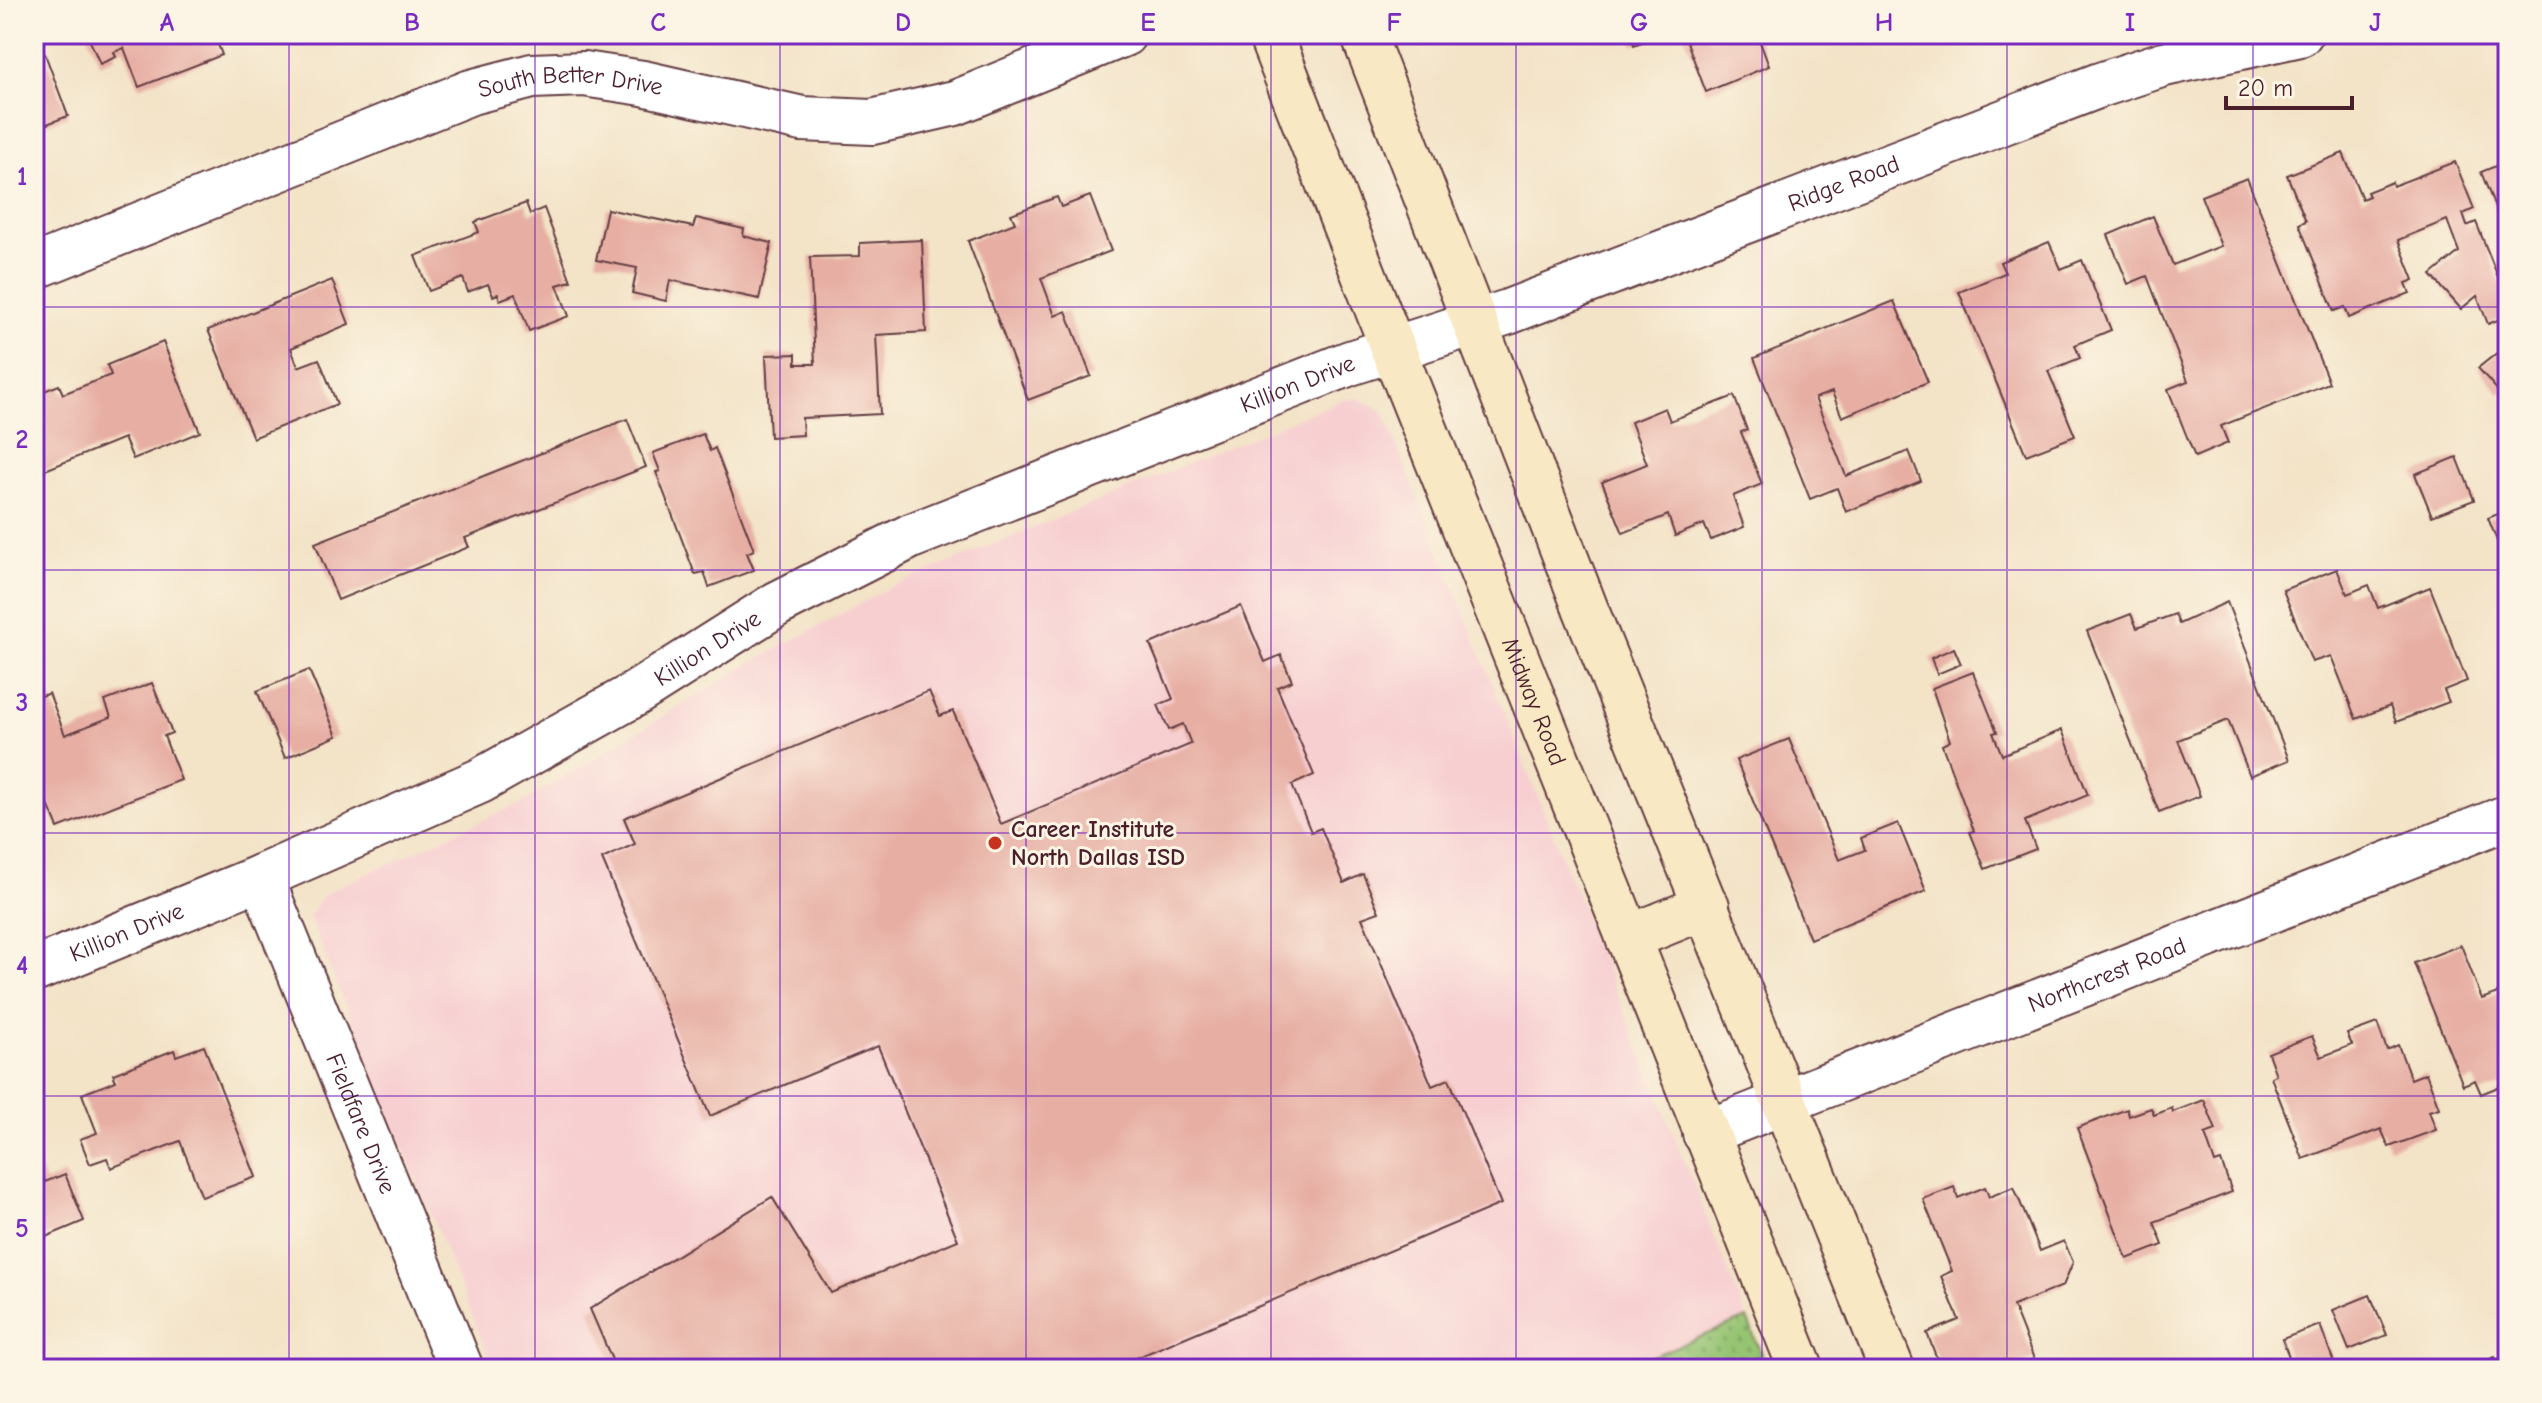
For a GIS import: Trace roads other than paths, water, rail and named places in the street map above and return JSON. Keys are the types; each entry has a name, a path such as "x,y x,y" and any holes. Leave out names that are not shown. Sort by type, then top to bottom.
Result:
{"main road":[{"name":"Midway Road","path":"1270,34 1801,1369"},
{"path":"1363,34 1586,610 1892,1369"},
{"path":"1628,938 1707,906"}],"street":[{"name":"South Better Drive","path":"34,267 471,92 532,76 584,74 643,83 802,119 872,122 955,103 1124,34"},
{"name":"Ridge Road","path":"1393,349 1523,306 2100,85 2179,60 2300,34"},
{"name":"Killion Drive","path":"34,970 261,877 480,781 635,694 777,604 911,536 1350,363 1393,349"},
{"name":"Northcrest Road","path":"1705,1133 2508,817"},
{"name":"Fieldfare Drive","path":"261,877 461,1369"}],"place":[{"name":"Career Institute North Dallas ISD","path":"995,843"}]}
